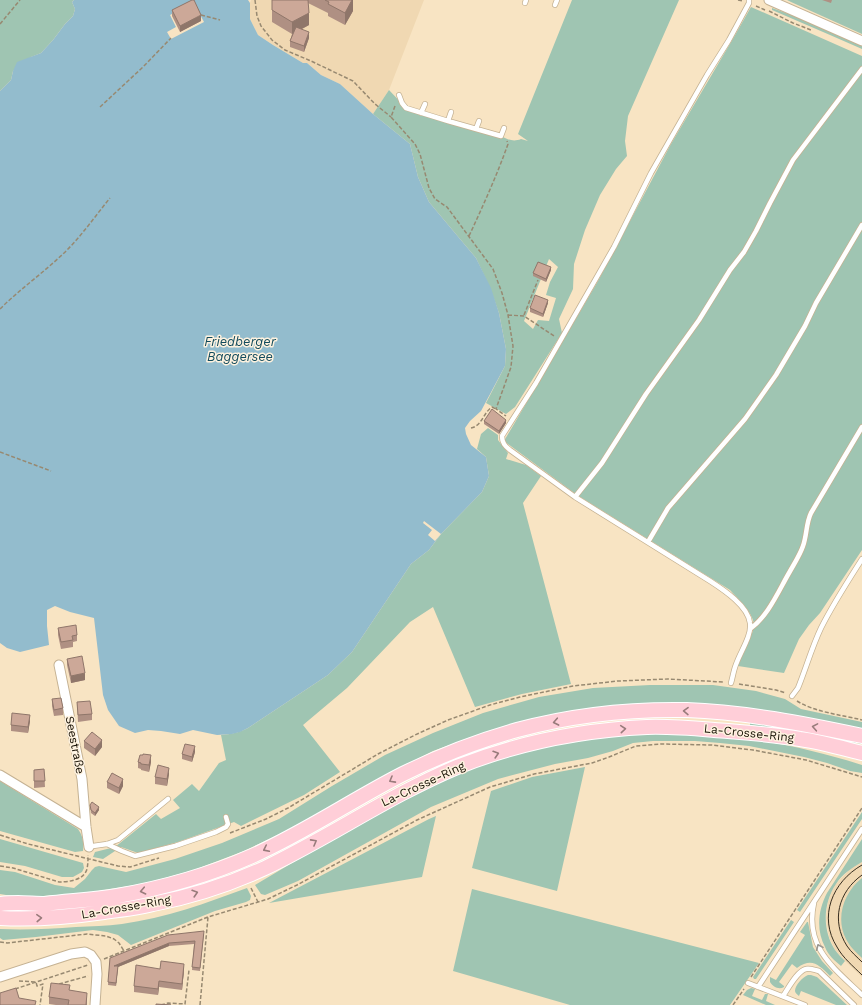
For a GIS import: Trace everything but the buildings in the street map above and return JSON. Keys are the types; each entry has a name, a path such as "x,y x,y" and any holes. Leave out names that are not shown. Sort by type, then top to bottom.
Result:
{"main road":[{"name":"La-Crosse-Ring","path":"16,903 42,904 118,896 195,877 252,856 301,831 402,774 427,762 518,730 542,725 607,714 641,711 688,710 754,716 862,736"},
{"name":"La-Crosse-Ring","path":"0,918 31,919 85,915 126,909 155,904 232,881 265,868 433,777 480,759 544,740 628,728 702,728 767,734 801,739 862,753"},
{"path":"0,899 16,903"},
{"path":"0,904 16,903"}],"street":[{"path":"769,0 862,41"},
{"name":"Seestraße","path":"59,665 82,779 89,848"},
{"path":"0,775 86,827"},
{"path":"0,977 71,954 84,952 92,955 96,962 97,974 95,1005"}],"lane":[{"path":"731,683 736,664 750,629 750,623 744,610 735,600 726,591 575,497 504,445 502,436 536,383 614,247 651,174 707,75 729,40 750,3 750,0"},
{"path":"575,497 602,463 646,394 699,320 730,270 744,252 793,160 862,69"},
{"path":"399,95 406,108 421,113 501,136 504,128"},
{"path":"421,113 425,104"},
{"path":"448,121 451,112"},
{"path":"476,129 479,121"},
{"path":"648,542 668,508 745,419 772,380 799,337 816,304 862,225"},
{"path":"750,629 758,623 768,609 797,559 804,544 808,520 811,513 862,427"},
{"path":"792,696 798,688 828,615 862,559"},
{"path":"89,848 118,840 168,799"},
{"path":"107,844 135,856 145,855 216,832 226,827 228,824 226,817"},
{"path":"758,986 862,829"},
{"path":"815,899 812,913 812,924 815,938 821,952 830,964 862,995"},
{"path":"783,996 799,973 805,969 812,969 819,971 854,1005"},
{"path":"748,983 805,1005"}],"path":[{"path":"0,24 20,0"},
{"path":"255,0 257,16 261,26 272,40 285,50 311,60 353,81 375,104 391,117 415,144 420,154 428,188 435,199 447,207 493,269 508,315 513,346 511,367 496,409"},
{"path":"200,15 220,20"},
{"path":"100,107 171,38"},
{"path":"391,117 399,95"},
{"path":"469,236 484,204 508,144 507,139 501,136"},
{"path":"0,309 68,249 110,198"},
{"path":"524,316 538,280"},
{"path":"508,315 524,316 561,340"},
{"path":"471,428 478,425 492,407 504,414"},
{"path":"0,452 51,471"},
{"name":"La-Crosse-Ring","path":"14,989 96,962 208,917 268,899 297,885 417,820 490,787 534,774 592,763 636,746 661,744 712,745 753,750 806,760 862,777"},
{"path":"733,1005 862,808"},
{"path":"0,866 13,868 60,882 67,882 76,880 87,870 89,848"},
{"path":"251,886 258,902"},
{"path":"200,1005 208,917"},
{"path":"0,942 7,943 86,934 106,936 114,939 119,943 124,951"},
{"path":"161,1005 168,1003 185,1004 189,970"},
{"path":"58,984 97,974"},
{"path":"14,981 36,982 37,986 43,984 40,1005"}],"shaded area":[{"path":"251,0 424,0 389,90 373,114 340,84 321,75 307,63 303,63 258,35 250,19"},
{"path":"862,862 862,977 835,950 829,937 826,918 828,902 836,884 849,870"}],"green space":[{"path":"0,0 74,0 72,2 75,9 73,16 53,40 41,53 31,57 13,71 11,80 0,91"},
{"path":"572,0 679,0 628,116 625,141 627,156 616,169 600,195 585,230 574,264 573,289 559,319 562,333 515,407 506,414 486,403 505,366 506,349 499,313 490,288 476,258 429,202 418,177 410,144 373,114 389,90 406,108 509,139 521,139 528,141 518,134","holes":["549,259 558,267 550,282 546,295 556,298 549,321 538,320 533,329 524,321"]},
{"path":"787,0 862,0 862,34 791,2"},
{"path":"751,7 862,56 862,550 820,613 799,639 784,673 738,666 743,651 752,634 754,624 751,614 730,590 577,495 504,441 598,281 671,144"},
{"path":"772,8 803,19 862,44 862,49 772,10"},
{"path":"488,428 498,435 498,440 508,453 506,459 526,465 541,476 523,503 571,684 522,694 475,707 433,607 410,622 347,688 303,725 340,772 304,795 241,826 234,822 178,842 138,853 121,847 103,859 93,857 95,852 115,847 156,814 161,819 180,808 173,800 192,784 199,791 219,763 226,760 221,735 234,733 248,728 328,675 352,652 411,564 429,550 441,534 482,492 489,476 486,457 477,449 481,434"},
{"path":"650,685 713,685 756,691 785,699 801,709 862,722 862,730 782,713 692,703 619,705 536,718 469,738 433,751 290,829 244,851 194,870 147,883 86,893 29,897 0,894 0,870 15,872 55,885 74,888 85,879 95,867 99,866 126,872 175,859 222,843 279,819 385,755 433,733 483,713 539,697 593,688"},
{"path":"750,721 862,742 862,744 750,725"},
{"path":"649,733 715,736 782,744 862,765 862,773 850,771 804,757 749,746 695,741 653,741 633,743 613,751 588,758 555,764 498,779 431,807 298,881 265,895 261,894 255,885 406,797 478,765 550,745 614,735"},
{"path":"585,767 557,891 472,868 491,791 532,777"},
{"path":"0,781 78,829 83,840 83,851 75,852 0,831"},
{"path":"862,812 862,819 800,912 797,910"},
{"path":"436,816 422,877 269,903 429,819"},
{"path":"0,839 83,863 84,868 82,872 73,877 62,877 25,866 0,862"},
{"path":"862,839 862,862 838,880 832,891 827,908 826,925 828,934 835,950 845,961 841,966 826,950 822,940 819,927 820,913 827,893"},
{"path":"862,878 862,958 846,939 841,923 841,914 850,890"},
{"path":"247,888 251,896 250,900 246,902 215,911 131,945 118,935 93,930 3,940 0,938 0,929 111,925 154,918 217,899"},
{"path":"472,889 759,963 730,1005 570,1005 453,971"},
{"path":"791,920 794,922 756,979 754,979 753,977"},
{"path":"807,922 813,947 822,961 833,973 830,976 819,966 811,963 807,963 797,968 792,964 779,982 784,987 776,988 770,982 770,977 776,980 805,935 800,932"},
{"path":"808,975 817,977 847,1005 836,1005 801,991 799,996 796,994 796,986"},
{"path":"751,988 755,989 752,996 762,1000 765,994 768,994 766,1001 775,1005 766,1005 743,995"}],"water":[{"name":"Friedberger Baggersee","path":"74,0 248,0 250,3 250,19 258,35 303,63 307,63 321,75 340,84 373,114 410,144 418,177 429,202 476,258 491,288 499,313 506,349 505,366 481,411 465,428 471,445 486,457 489,476 482,492 441,534 429,550 411,564 352,652 328,675 248,728 232,734 217,735 193,730 180,734 148,730 135,733 119,726 108,710 103,695 94,618 70,612 55,606 47,610 49,645 20,652 7,648 0,643 0,91 11,80 17,62 41,53 73,16 75,9 72,2"}],"pier":[{"path":"194,3 204,22 171,39 167,32 176,27 170,15"},
{"path":"424,521 441,534 435,541 428,535 432,530 423,523"}],"tram line":[{"path":"862,865 843,881 831,901 829,912 831,936 839,951 862,975"},
{"path":"862,875 847,890 842,898 838,917 839,927 847,946 862,962"}]}
